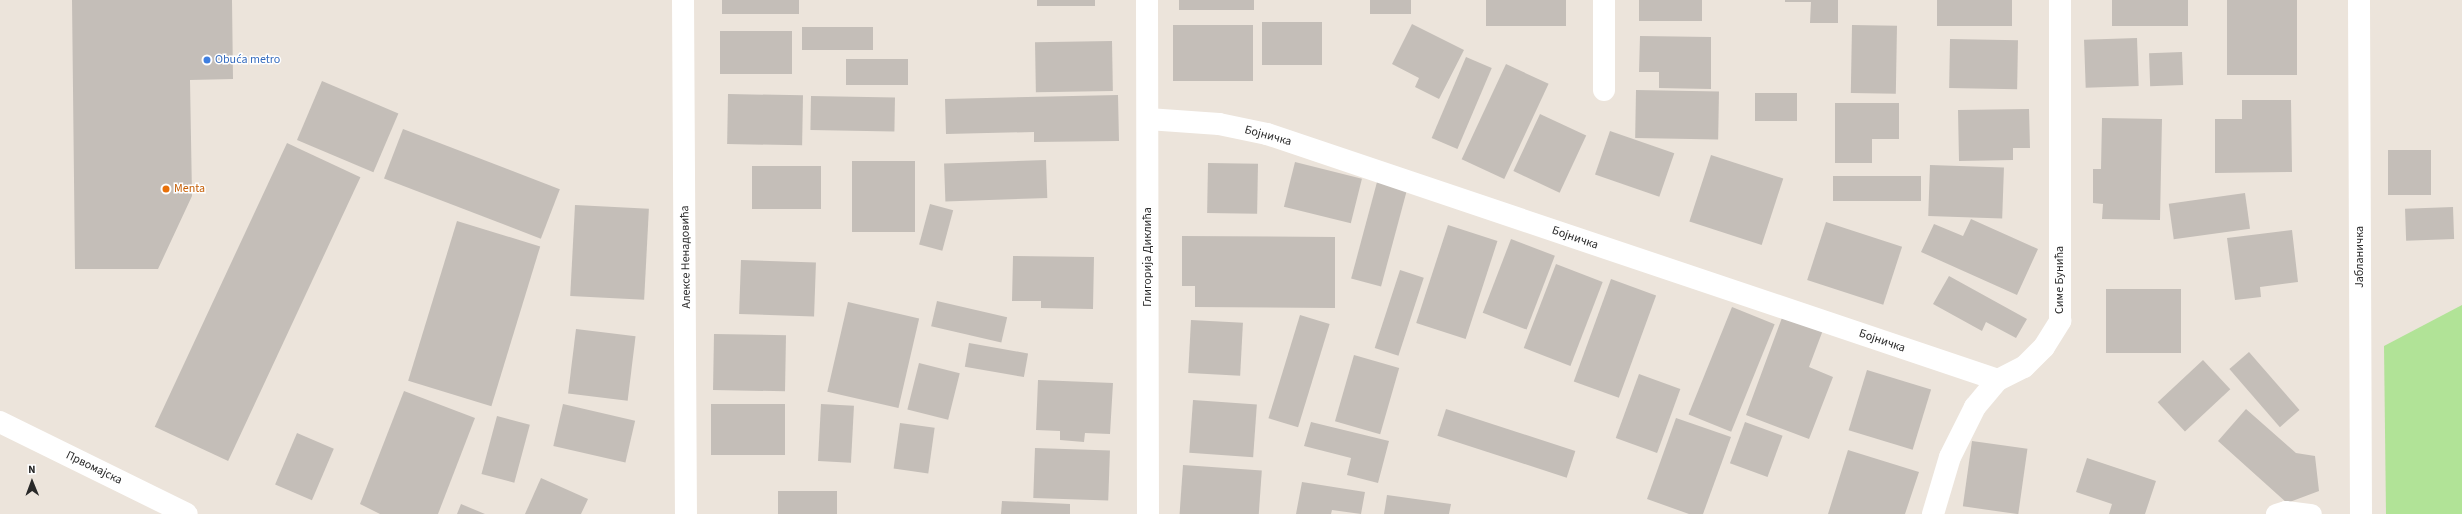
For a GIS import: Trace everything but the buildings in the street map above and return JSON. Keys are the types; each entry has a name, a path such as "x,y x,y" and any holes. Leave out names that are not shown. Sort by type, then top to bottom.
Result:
{"street":[{"name":"Алексе Ненадовића","path":"683,0 686,514"},
{"name":"Глигорија Диклића","path":"1147,0 1148,514"},
{"path":"1604,0 1604,90"},
{"name":"Симе Бунића","path":"1933,514 1950,457 1975,407 1998,380 2024,367 2044,347 2060,321 2060,0"},
{"name":"Јабланичка","path":"2359,0 2361,514"},
{"name":"Бојничка","path":"1148,119 1219,124 1267,134 1998,380"},
{"name":"Првомајска","path":"0,422 187,514"}],"lane":[{"path":"2276,514 2286,511 2312,514"}],"green space":[{"path":"2462,305 2462,514 2386,514 2384,346"}],"place":[{"name":"Obuća metro","path":"207,60"},
{"name":"Menta","path":"166,189"}]}
